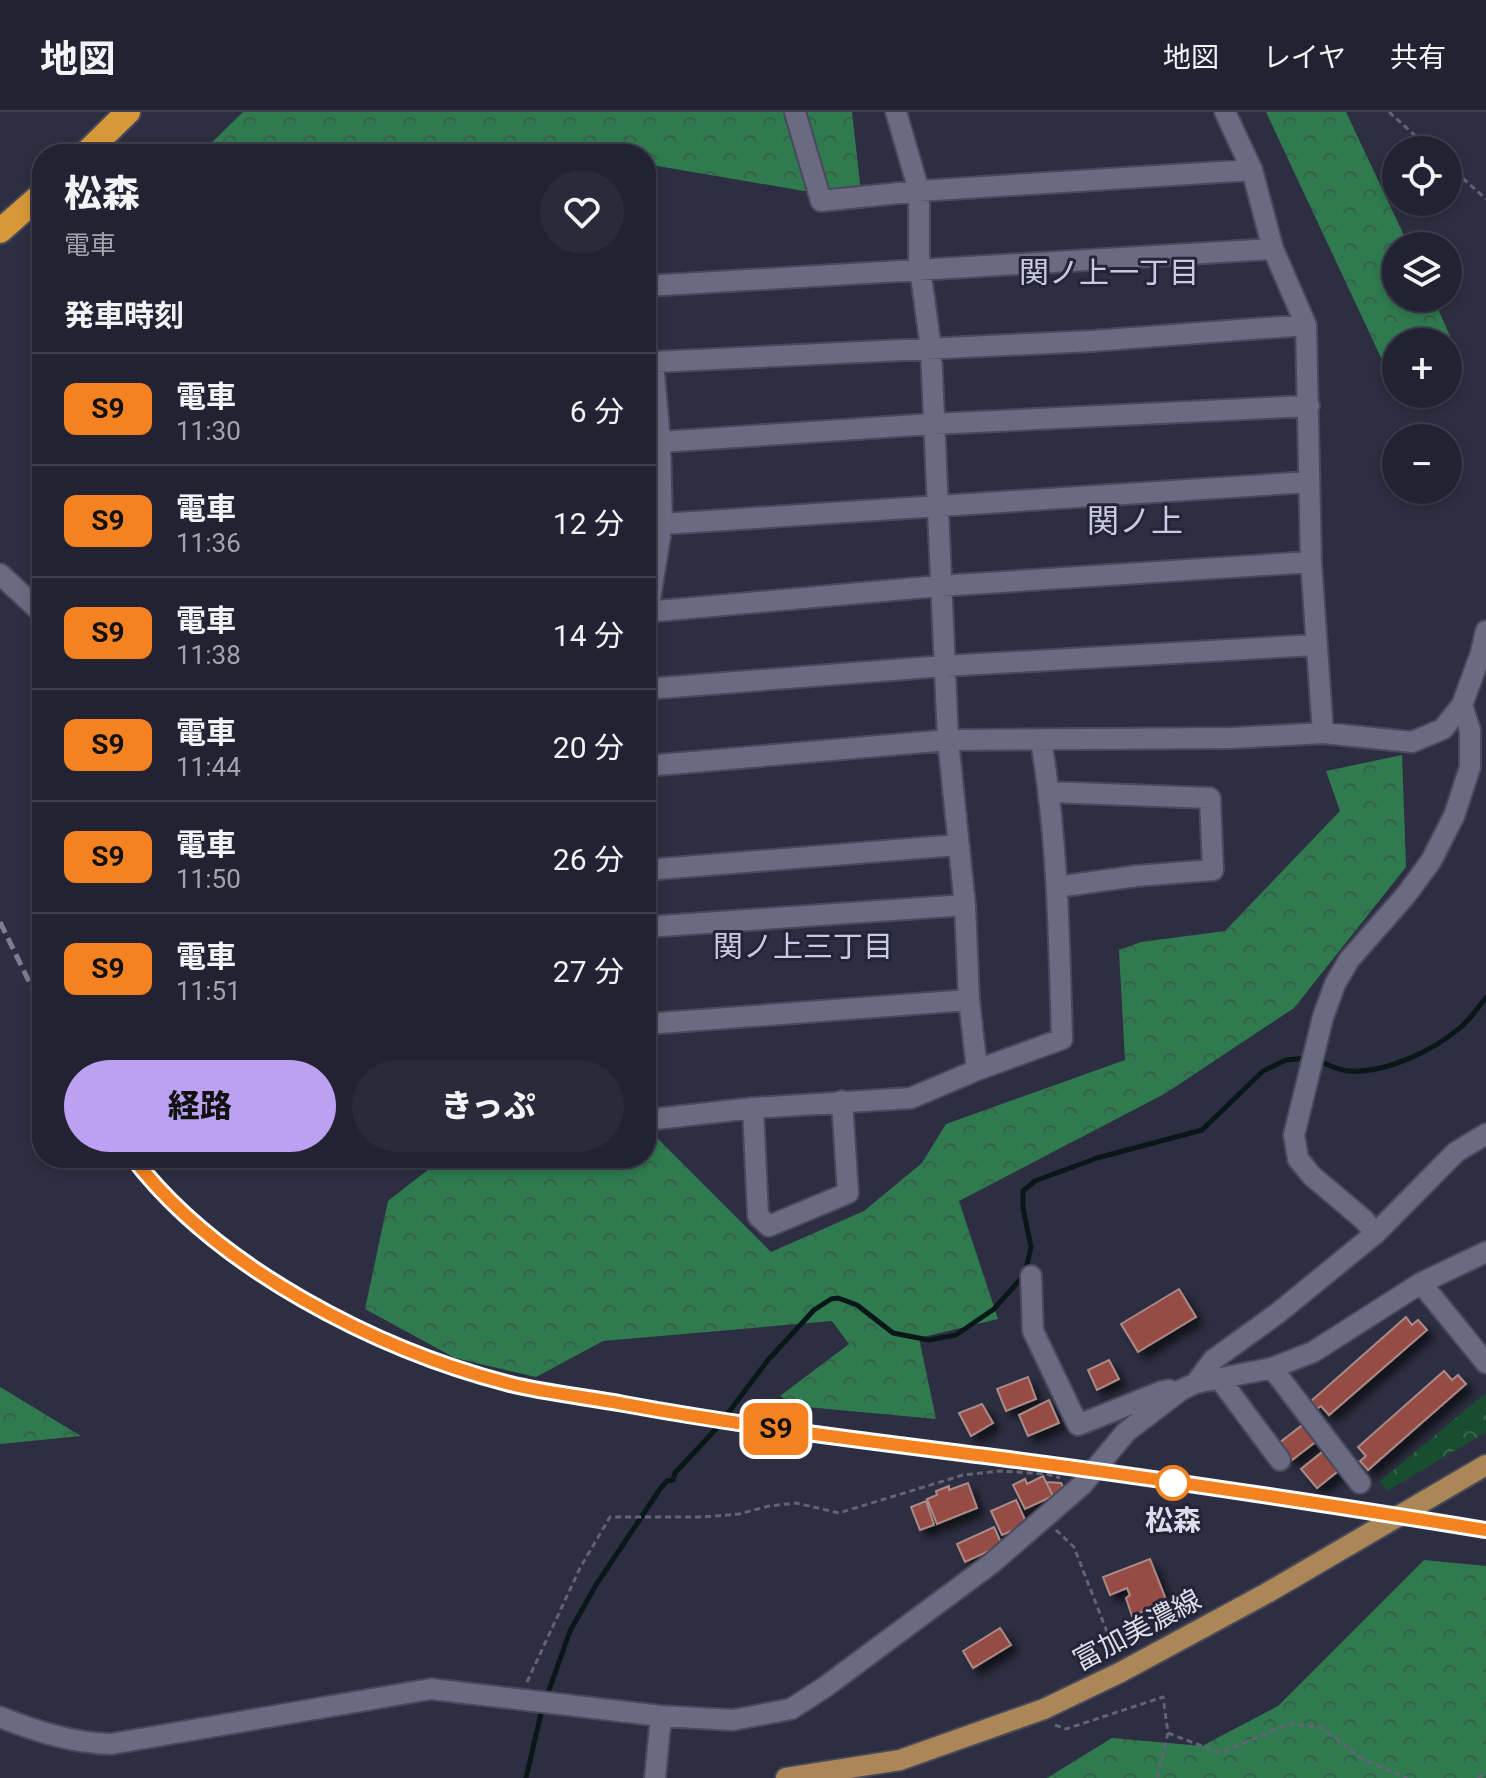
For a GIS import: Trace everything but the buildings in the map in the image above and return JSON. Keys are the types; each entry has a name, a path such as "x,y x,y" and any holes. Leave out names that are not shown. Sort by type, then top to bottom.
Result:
{"highway":[{"path":"95,144 128,112"},
{"path":"0,231 32,203"}],"main road":[{"name":"富加美濃線","path":"786,1778 900,1760 1044,1709 1121,1672 1267,1593 1486,1465"}],"street":[{"path":"795,112 821,201 919,191 1252,170"},
{"path":"896,112 919,191 921,271 931,349 948,740 965,905 969,1000 977,1070"},
{"path":"1225,112 1252,170 1273,249 1306,325 1311,562 1323,733"},
{"path":"656,285 1273,249"},
{"path":"656,361 1108,340 1306,325"},
{"path":"660,442 932,424 1309,406"},
{"path":"656,410 662,524 656,559"},
{"path":"662,524 1309,482"},
{"path":"656,611 939,586 1311,562"},
{"path":"0,574 32,604"},
{"path":"656,765 948,740 1232,738 1323,733 1412,742 1443,729 1462,705 1486,631"},
{"path":"656,688 944,666 1316,645"},
{"path":"1376,1233 1312,1176 1298,1159 1294,1135 1335,984 1349,960 1406,895 1431,861 1454,816 1470,767 1470,730 1462,705"},
{"path":"656,1119 753,1108 911,1098 1062,1039 1057,887 1050,792 1041,741"},
{"path":"1050,792 1210,798 1213,870 1057,887"},
{"path":"656,869 958,845"},
{"path":"656,926 965,905"},
{"path":"656,1023 969,1000"},
{"path":"753,1108 758,1216 769,1226 848,1193 842,1101"},
{"path":"0,1717 35,1731 92,1744 111,1744 431,1689 661,1716 733,1720 791,1709 992,1563 1044,1520 1082,1485 1126,1432 1189,1386 1213,1360 1278,1313 1376,1233 1456,1152 1486,1134"},
{"path":"1031,1276 1033,1331 1078,1425 1163,1391 1272,1368 1313,1352 1421,1283 1486,1252"},
{"path":"1421,1283 1486,1363"},
{"path":"1272,1368 1360,1483"},
{"path":"1219,1378 1280,1460"},
{"path":"655,1778 661,1716"}],"path":[{"path":"1389,112 1416,136"},
{"path":"1462,178 1486,199"},
{"path":"526,1701 580,1568 610,1517 739,1514 796,1503 839,1513 963,1475 1000,1471 1046,1474 1082,1485"},
{"path":"1044,1520 1074,1547 1121,1672"},
{"path":"1044,1709 1054,1725 1066,1729 1163,1697 1168,1733 1157,1778"},
{"path":"1168,1733 1220,1753 1289,1724 1321,1727 1364,1760 1407,1778"},
{"path":"1478,1778 1486,1772"}],"green space":[{"path":"243,112 852,112 862,201 656,166 656,144 210,144"},
{"path":"1266,112 1346,112 1382,189 1382,216 1395,216 1402,232 1382,232 1382,312 1439,312 1446,328 1382,328 1382,360"},
{"path":"1402,755 1406,867 1294,1008 1166,1093 959,1201 998,1319 919,1338 936,1419 796,1406 780,1396 849,1344 832,1321 603,1341 536,1377 455,1358 365,1309 388,1201 430,1168 656,1168 658,1139 771,1252 864,1211 922,1163 946,1124 1125,1060 1119,950 1141,942 1225,931 1340,811 1326,771"},
{"path":"0,1387 81,1436 0,1444"},
{"path":"1486,1393 1486,1432 1387,1491 1380,1481"},
{"path":"1424,1560 1486,1566 1486,1778 1047,1778 1112,1738 1202,1746 1278,1706"}],"waterway":[{"path":"1319,1061 1344,1070 1362,1071 1409,1059 1451,1035 1486,998"},
{"path":"547,1696 570,1631 596,1585 660,1489 667,1481 673,1480 675,1473 716,1429 768,1360 814,1310 838,1298 857,1305 893,1333 929,1340 956,1335 994,1309 1025,1274 1031,1247 1023,1208 1023,1191 1035,1181 1097,1158 1202,1130 1263,1071 1286,1060 1306,1058"},
{"path":"526,1778 542,1709"}],"railway":[{"path":"0,922 32,988"},
{"path":"142,1168 168,1198 209,1235 304,1300 407,1350 510,1384 772,1428 1128,1475 1486,1530"}],"train":[{"name":"S9","path":"141,1168 203,1232 267,1278 335,1316 427,1357 511,1384 734,1424 1034,1462 1486,1530"}],"place":[{"name":"松森","path":"1173,1483"}],"district":[{"name":"関ノ上一丁目","path":"1109,272"},
{"name":"関ノ上","path":"1135,521"},
{"name":"関ノ上三丁目","path":"803,946"}]}
